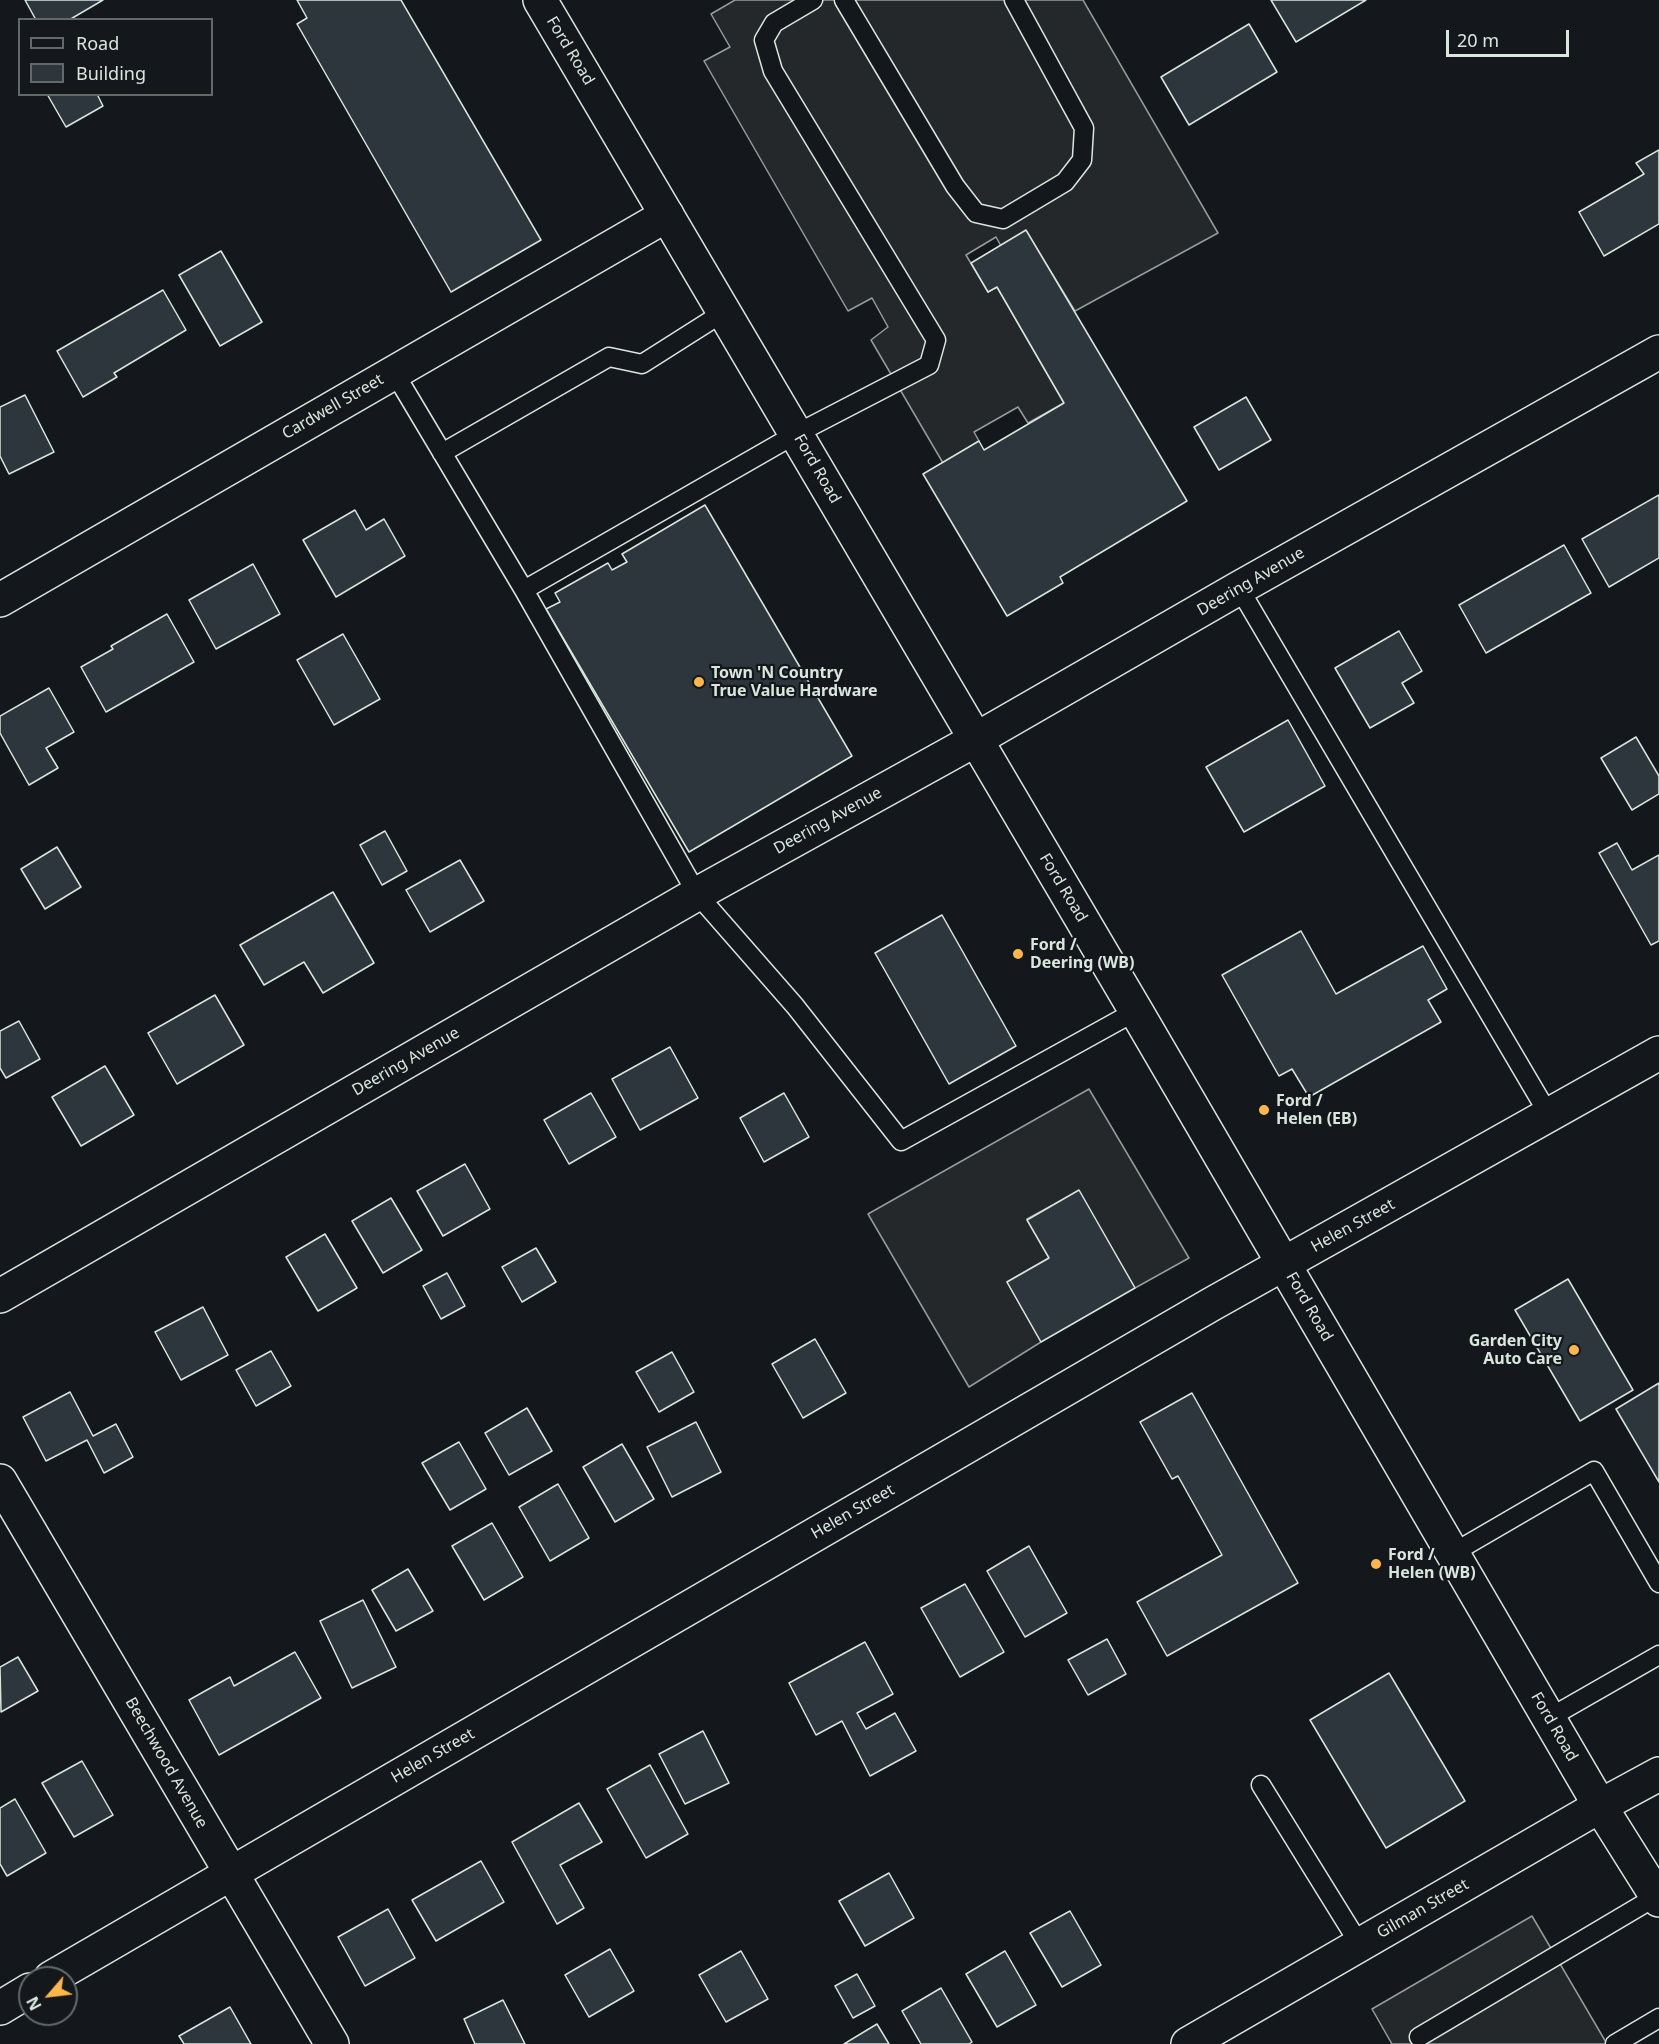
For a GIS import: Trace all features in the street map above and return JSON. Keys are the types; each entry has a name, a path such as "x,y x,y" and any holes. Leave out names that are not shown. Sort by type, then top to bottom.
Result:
{"street":[{"name":"Ford Road","path":"540,0 1136,1011 1600,1806 1658,1898"},
{"name":"Cardwell Street","path":"0,600 667,215"},
{"name":"Deering Avenue","path":"0,1296 697,894 975,740 1239,588 1659,352"},
{"name":"Helen Street","path":"71,1966 1284,1264 1659,1053"},
{"name":"Beechwood Avenue","path":"0,1481 332,2044"},
{"name":"Gilman Street","path":"1188,2044 1659,1774"},
{"path":"0,2008 18,1997"}],"lane":[{"path":"524,590 796,434 929,365 936,340 773,71 764,40 774,23 813,0"},
{"path":"844,0 955,186 976,213 1003,219 1065,182 1082,160 1084,128 1014,0"},
{"path":"442,453 609,357 642,364 724,312"},
{"path":"393,372 524,590 697,894 795,1006 901,1141 1136,1011"},
{"path":"1239,588 1548,1115"},
{"path":"1453,1553 1594,1471 1659,1583"},
{"path":"1549,1719 1659,1655"},
{"path":"1261,1785 1360,1945"},
{"path":"1419,2037 1658,1898"},
{"path":"1615,2044 1659,2018"}],"shaded area":[{"path":"735,0 1083,0 1218,233 1075,311 1026,231 1001,246 996,237 966,255 988,292 997,287 1064,403 1028,423 1018,407 974,432 979,441 943,463 871,340 888,327 872,298 848,311 704,61 730,47 711,14"},
{"path":"1089,1089 1189,1258 1135,1288 1079,1191 1027,1219 1049,1258 1007,1282 1041,1342 969,1387 868,1214"},
{"path":"1532,1916 1607,2044 1392,2044 1372,2009"}],"building":[{"path":"25,0 103,0 72,18 35,18"},
{"path":"297,0 401,0 541,240 451,292 297,24 307,18"},
{"path":"1271,0 1366,0 1296,42"},
{"path":"1249,24 1277,72 1189,125 1161,77"},
{"path":"48,96 98,96 103,106 66,127"},
{"path":"1659,150 1659,224 1604,256 1579,212 1644,174 1636,163"},
{"path":"1026,230 1187,501 1060,577 1063,583 1007,616 923,474 979,441 984,450 1064,403 997,287 988,292 971,263"},
{"path":"221,251 262,322 220,346 179,275"},
{"path":"163,290 186,330 114,373 117,377 83,397 57,351"},
{"path":"25,395 54,452 9,474 0,456 0,407"},
{"path":"1246,397 1271,440 1219,470 1194,427"},
{"path":"1659,495 1659,558 1609,587 1582,539"},
{"name":"Town 'N Country True Value Hardware","path":"705,505 852,756 689,852 546,609 560,602 555,593 608,563 612,570 627,562 622,554"},
{"path":"355,510 366,530 384,519 405,556 336,597 303,540"},
{"path":"1564,545 1591,593 1486,653 1459,605"},
{"path":"253,564 280,614 216,649 189,600"},
{"path":"167,614 194,662 106,712 81,667 113,649 111,646"},
{"path":"1399,631 1422,671 1402,683 1414,703 1370,728 1335,668"},
{"path":"343,634 380,699 334,725 297,660"},
{"path":"49,688 74,732 46,748 58,768 29,785 0,733 0,716"},
{"path":"1288,720 1325,786 1244,832 1206,767"},
{"path":"1636,737 1659,776 1659,794 1632,810 1601,758"},
{"path":"385,831 407,871 382,885 360,845"},
{"path":"1617,843 1632,870 1659,855 1659,941 1651,945 1599,853"},
{"path":"57,847 81,887 45,909 21,869"},
{"path":"460,860 484,901 430,932 406,890"},
{"path":"333,892 374,963 323,993 304,962 264,985 240,945"},
{"path":"942,915 1016,1046 949,1084 875,953"},
{"path":"1301,931 1336,994 1423,946 1447,989 1428,1000 1441,1022 1309,1097 1292,1069 1279,1076 1222,975"},
{"path":"215,995 244,1045 177,1084 148,1033"},
{"path":"19,1021 40,1059 6,1078 0,1068 0,1031"},
{"path":"670,1047 698,1098 640,1130 612,1079"},
{"path":"105,1066 134,1115 81,1146 52,1097"},
{"path":"591,1093 616,1137 569,1164 544,1120"},
{"path":"784,1093 809,1137 764,1162 740,1118"},
{"path":"465,1164 490,1209 443,1236 417,1191"},
{"path":"1079,1190 1135,1288 1041,1342 1007,1282 1049,1258 1027,1220"},
{"path":"391,1198 422,1250 383,1273 352,1221"},
{"path":"325,1234 357,1288 318,1311 286,1257"},
{"path":"536,1248 556,1282 522,1302 502,1267"},
{"path":"447,1273 465,1306 441,1319 423,1286"},
{"name":"Garden City Auto Care","path":"1568,1279 1633,1390 1580,1421 1515,1310"},
{"path":"203,1307 228,1355 181,1380 155,1332"},
{"path":"815,1339 846,1393 803,1418 772,1364"},
{"path":"271,1351 291,1386 256,1406 236,1370"},
{"path":"672,1352 694,1392 659,1412 636,1372"},
{"path":"1659,1383 1659,1482 1616,1409"},
{"path":"70,1392 93,1436 116,1424 133,1457 104,1473 87,1440 46,1461 23,1417"},
{"path":"1192,1393 1298,1583 1167,1656 1137,1602 1222,1555 1178,1476 1172,1479 1140,1422"},
{"path":"527,1408 552,1451 509,1475 485,1433"},
{"path":"696,1422 721,1472 672,1497 647,1447"},
{"path":"459,1442 486,1489 450,1510 422,1463"},
{"path":"622,1444 654,1499 615,1522 583,1467"},
{"path":"558,1484 589,1538 550,1561 519,1507"},
{"path":"492,1523 523,1577 484,1600 452,1546"},
{"path":"1029,1546 1067,1613 1025,1637 987,1571"},
{"path":"408,1569 433,1611 396,1631 372,1590"},
{"path":"965,1584 1004,1652 960,1677 921,1608"},
{"path":"363,1600 396,1667 352,1688 320,1621"},
{"path":"1107,1639 1126,1674 1088,1695 1068,1660"},
{"path":"865,1642 893,1694 857,1713 866,1729 895,1713 916,1751 870,1776 842,1721 816,1735 789,1683"},
{"path":"295,1652 321,1698 219,1755 189,1700 230,1677 234,1686"},
{"path":"18,1657 38,1691 1,1712 0,1667"},
{"path":"1389,1673 1465,1801 1386,1848 1310,1720"},
{"path":"703,1731 729,1783 685,1804 659,1754"},
{"path":"82,1761 113,1815 74,1837 42,1783"},
{"path":"650,1765 688,1834 646,1858 607,1789"},
{"path":"15,1799 46,1853 7,1876 0,1864 0,1808"},
{"path":"579,1803 602,1842 560,1865 584,1908 557,1924 512,1842"},
{"path":"481,1861 504,1902 436,1941 412,1900"},
{"path":"889,1873 914,1918 865,1946 839,1901"},
{"path":"388,1909 415,1958 365,1986 338,1937"},
{"path":"1070,1911 1101,1965 1062,1987 1030,1933"},
{"path":"610,1949 634,1991 589,2017 565,1975"},
{"path":"741,1951 768,1999 726,2022 699,1975"},
{"path":"1005,1951 1036,2005 997,2027 966,1974"},
{"path":"857,1974 875,2006 853,2018 835,1986"},
{"path":"941,1988 972,2042 969,2044 921,2044 902,2011"},
{"path":"503,2000 525,2044 475,2044 464,2019"},
{"path":"230,2007 251,2044 184,2044 179,2036"},
{"path":"877,2024 889,2044 844,2044"}],"place":[{"name":"Town 'N Country True Value Hardware","path":"699,682"},
{"name":"Ford / Deering (WB)","path":"1018,954"},
{"name":"Ford / Helen (EB)","path":"1264,1110"},
{"name":"Garden City Auto Care","path":"1574,1350"},
{"name":"Ford / Helen (WB)","path":"1376,1564"}]}
